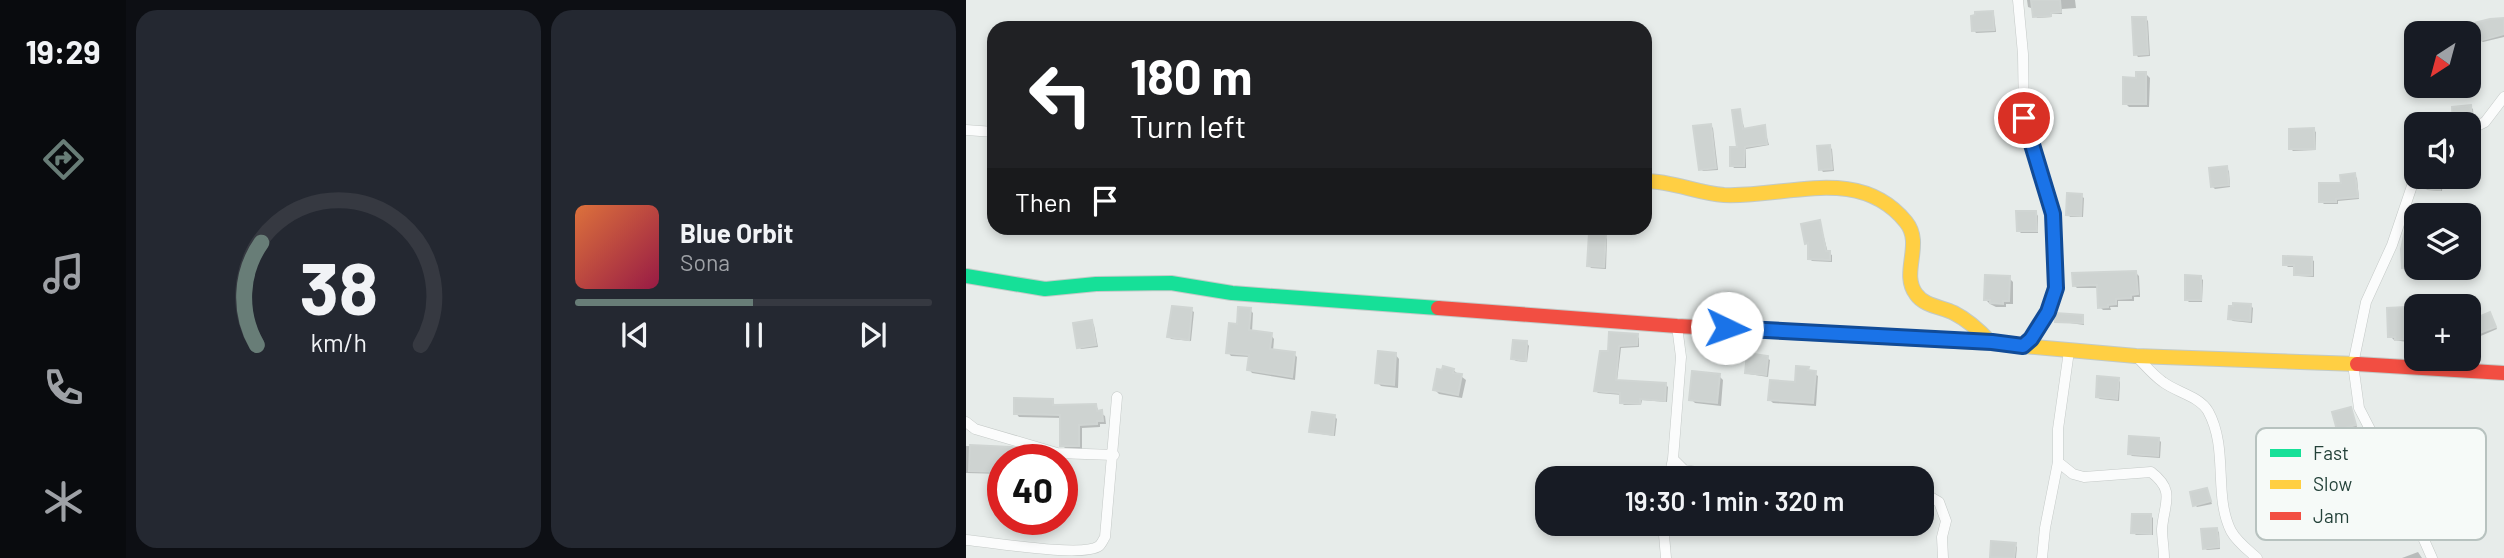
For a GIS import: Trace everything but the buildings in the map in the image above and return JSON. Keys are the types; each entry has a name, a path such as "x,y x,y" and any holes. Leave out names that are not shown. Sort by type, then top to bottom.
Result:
{"street":[{"path":"2018,0 2023,54 2024,118 2053,214 2056,288 2048,312 2031,339 2023,346"},
{"path":"2481,124 2504,97"},
{"path":"966,130 987,132"},
{"path":"1652,181 1668,181 1712,194 1767,193 1788,188 1823,187 1853,189 1878,197 1900,214 1914,235 1911,280 1915,293 1924,302 1951,311 1969,321 1992,342"},
{"path":"2369,428 2359,408 2353,364 2366,302 2392,245 2411,189"},
{"path":"966,276 1045,289 1096,284 1171,283 1232,293 1677,326 1992,342 2136,356 2504,373"},
{"path":"1672,466 1681,357 1677,326"},
{"path":"2042,558 2058,462 2058,429 2068,351"},
{"path":"2136,356 2162,382 2206,408 2219,449 2223,513 2232,533 2257,558"},
{"path":"966,540 1087,551 1100,546 1105,537 1117,397"},
{"path":"966,422 975,429 1056,453 1114,455"},
{"path":"1673,459 1680,466"},
{"path":"2058,462 2073,474 2084,477 2151,472 2163,481 2167,495 2162,530 2164,558"},
{"path":"1934,499 1940,502 1946,521 1942,537 1943,558"},
{"path":"1664,536 1666,558"},
{"path":"2424,540 2432,558"},
{"path":"2249,558 2257,558"}],"traffic: fast":[{"path":"966,276 1045,289 1096,284 1171,283 1232,293 1438,308"}],"traffic: slow":[{"path":"1652,182 1724,195 1821,188 1866,194 1887,204 1906,222 1911,231 1913,249 1910,277 1919,298 1964,319 1991,343"},
{"path":"1885,337 2136,356 2357,364"}],"traffic: jam":[{"path":"1438,308 1677,326 1885,337"},
{"path":"2357,364 2504,373"}],"route":[{"path":"1727,328 1992,342 2023,346 2031,339 2048,312 2056,288 2053,214 2024,118"}]}
